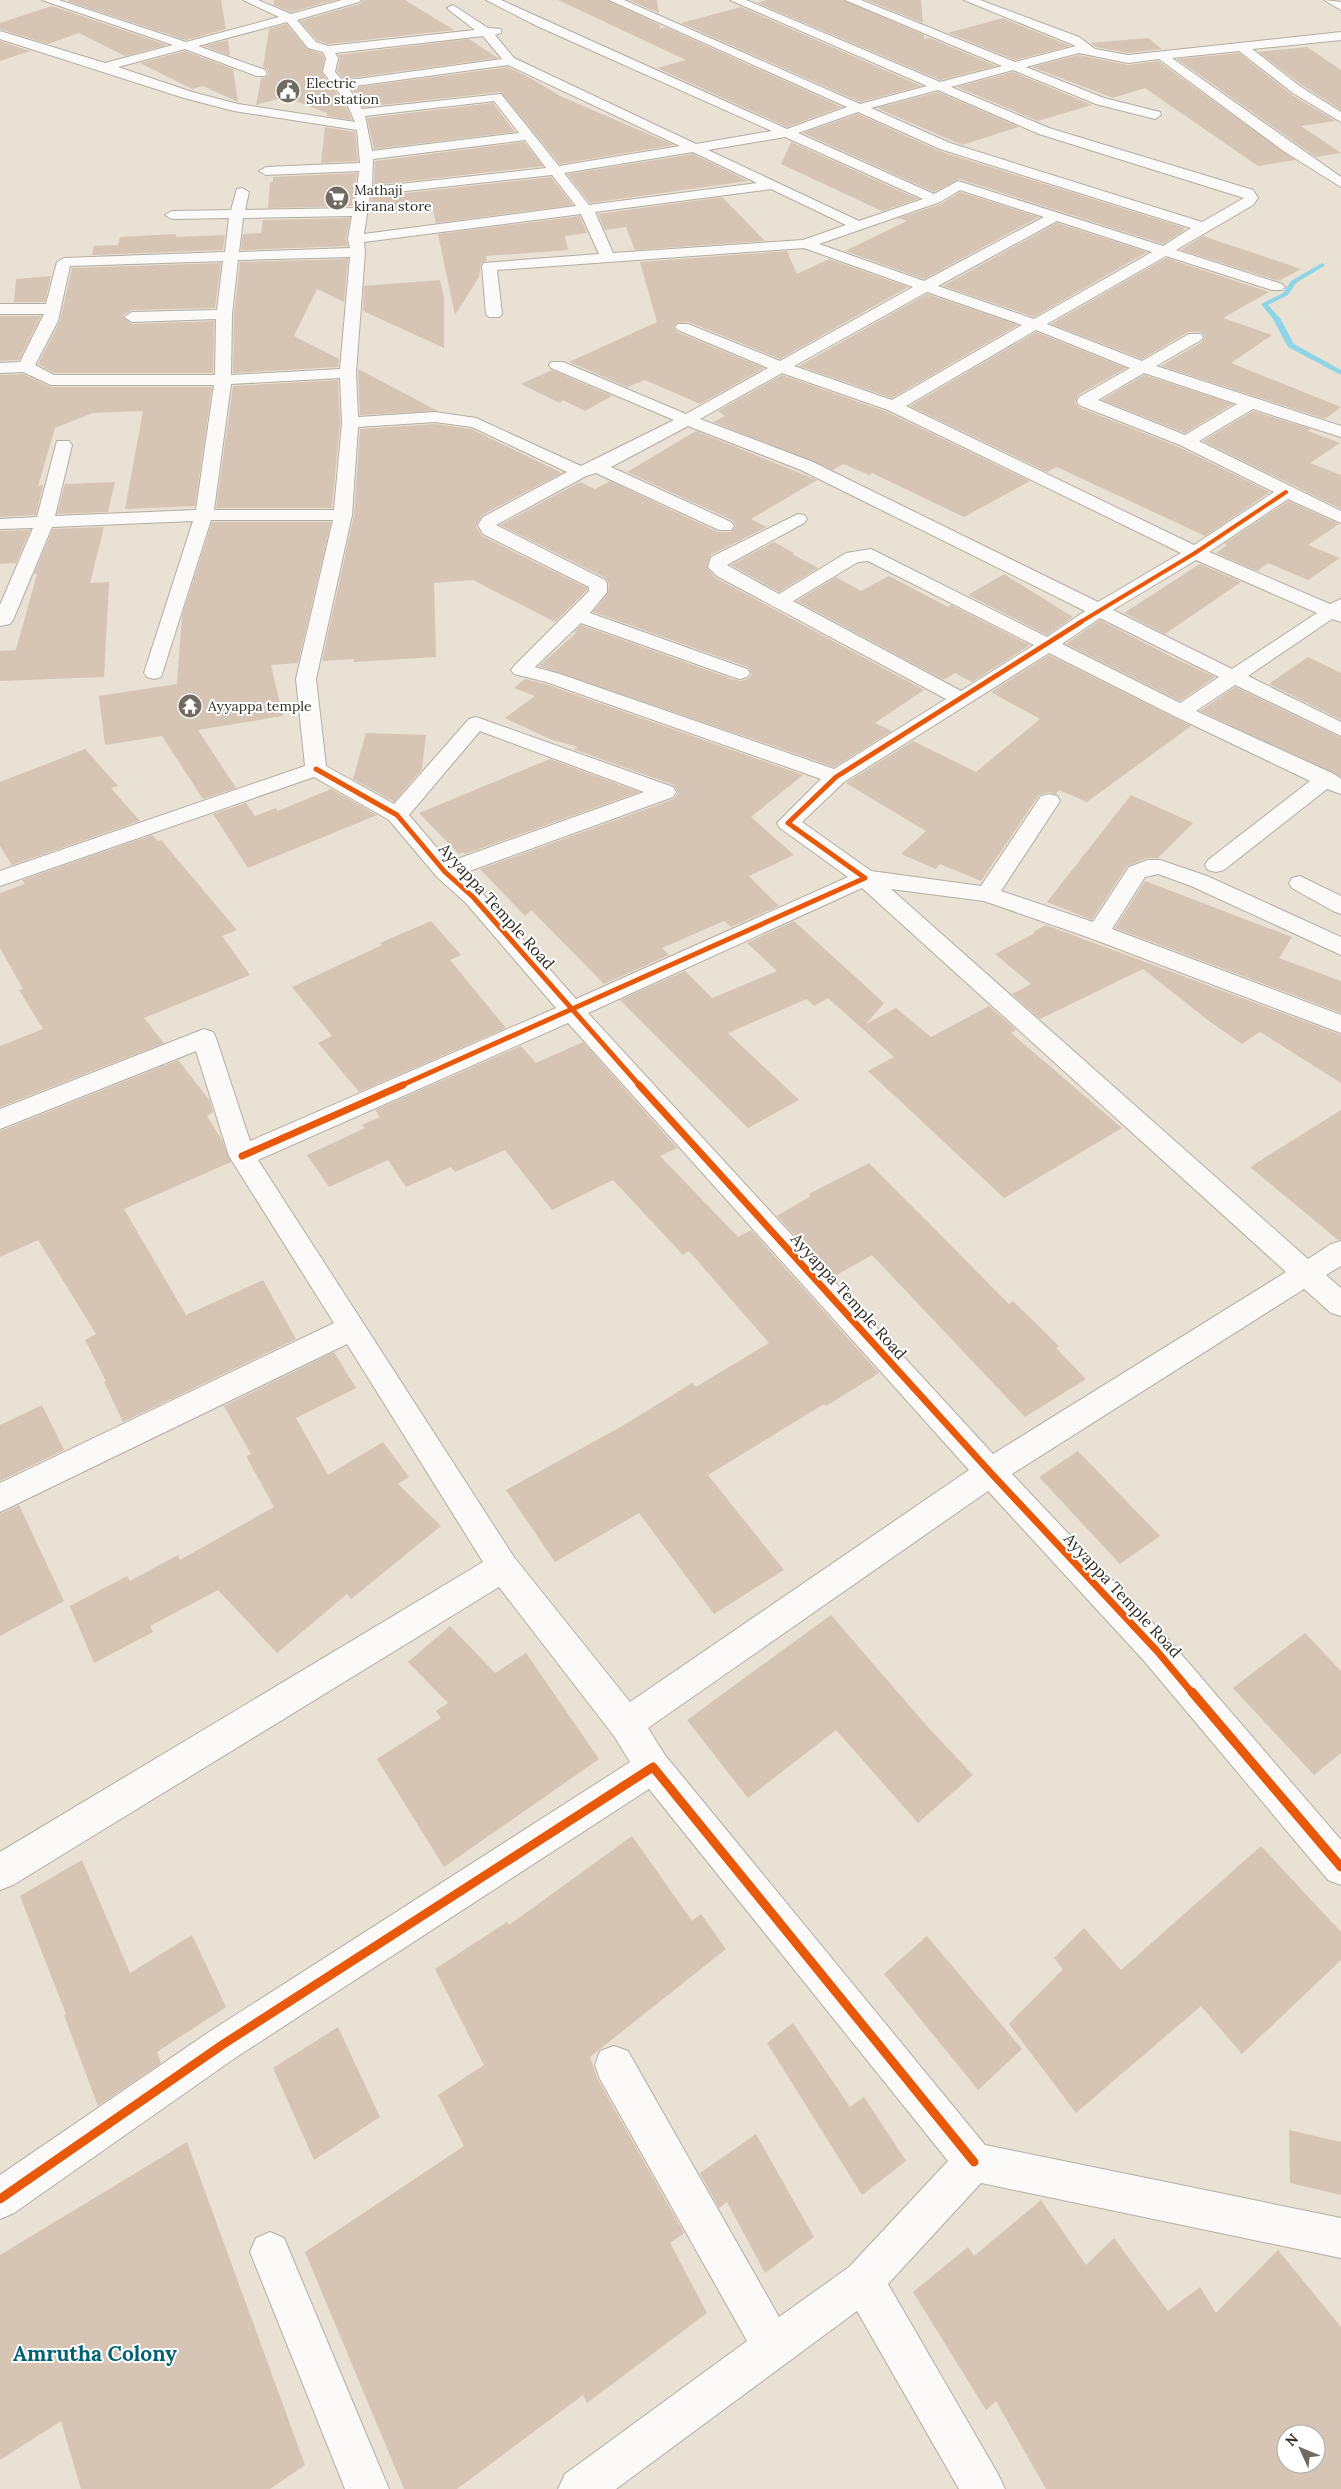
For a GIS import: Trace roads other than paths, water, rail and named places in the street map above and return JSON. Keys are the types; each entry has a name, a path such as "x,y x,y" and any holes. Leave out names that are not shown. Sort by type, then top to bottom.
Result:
{"street":[{"path":"48,0 184,45 261,73"},
{"path":"249,0 290,18 312,46 327,50 505,30"},
{"path":"105,66 355,0"},
{"path":"492,0 541,24 935,199"},
{"path":"615,0 944,146 1203,227"},
{"path":"736,0 1044,131 1248,194 1251,198 1248,202 1203,227 1164,252 1036,325 953,369 894,406"},
{"path":"854,1 887,0"},
{"path":"970,0 1075,40 1091,51"},
{"path":"1330,0 1341,7"},
{"path":"854,1 1100,101 1154,115"},
{"path":"454,8 487,33 510,61 547,80 699,148 859,226"},
{"path":"523,27 541,24"},
{"path":"0,35 105,66 188,95 238,108 360,120 497,97 587,211 608,258"},
{"path":"364,192 554,171 787,133 858,108 1079,49 1128,59 1341,36"},
{"path":"1242,47 1297,90 1341,118"},
{"path":"0,879 316,769 306,679 343,515 350,423 348,373 359,212 364,192 366,161 360,120 340,85 329,72 332,58 327,50"},
{"path":"1162,56 1290,149 1341,183"},
{"path":"340,85 510,61"},
{"path":"266,172 366,161 529,136"},
{"path":"26,367 50,320 64,262 233,257 357,246 773,185"},
{"path":"494,314 490,266 805,244 935,199 958,185 1277,287"},
{"path":"154,673 204,515 223,380 224,314 233,257 237,213 242,192"},
{"path":"172,215 359,212"},
{"path":"836,776 553,678 521,670 578,615 598,592 598,584 489,530 487,525 489,521 580,472 598,467 783,368 1057,216"},
{"path":"805,244 1036,325 1145,368 1341,432"},
{"path":"0,309 53,309"},
{"path":"132,317 224,314"},
{"path":"683,326 783,368 894,406 1195,554 1338,611"},
{"path":"1195,337 1145,368 1085,401 1186,441 1341,518"},
{"path":"556,365 687,420 807,466 1341,730"},
{"path":"0,368 26,367 50,380 223,380 348,373"},
{"path":"1186,441 1252,402"},
{"path":"350,423 435,417 476,423 580,472"},
{"path":"0,620 3,620 45,522 63,445"},
{"path":"598,467 725,526"},
{"path":"1286,492 1195,554 1098,611 961,700 836,776 788,823 865,878 1308,1273 1341,1305"},
{"path":"0,524 204,515 343,515"},
{"path":"798,519 718,561 717,567 778,602 961,700"},
{"path":"778,602 853,557 871,555 1181,712 1334,783"},
{"path":"1181,712 1338,611"},
{"path":"578,615 740,673"},
{"path":"398,815 476,723 665,792 445,872"},
{"name":"Ayyappa Temple Road","path":"316,769 398,815 445,872 473,897 572,1010 990,1472 1157,1651 1341,1866"},
{"path":"1216,865 1334,783"},
{"path":"988,894 1049,801"},
{"path":"1098,932 1137,872 1148,867 1160,867 1200,881 1341,947"},
{"path":"242,1156 865,878 988,894 1098,932 1341,1024"},
{"path":"1300,884 1341,906"},
{"path":"0,1119 204,1038 242,1156 503,1567 626,1724 653,1767 974,2162 1336,2242"},
{"path":"626,1724 990,1472 1341,1252"},
{"path":"0,1498 352,1328"},
{"path":"0,1872 503,1567"},
{"path":"0,2199 222,2045 653,1767"},
{"path":"614,2065 773,2347"},
{"path":"580,2489 863,2281 974,2162"},
{"path":"270,2252 367,2489"},
{"path":"863,2281 983,2489"}],"waterway":[{"path":"1322,265 1293,282 1286,294 1264,304 1276,318 1291,345 1341,373"}],"place":[{"name":"Electric Sub station","path":"288,91"},
{"name":"Mathaji kirana store","path":"337,198"},
{"name":"Ayyappa temple","path":"190,706"}],"district":[{"name":"Amrutha Colony","path":"95,2353"}]}
